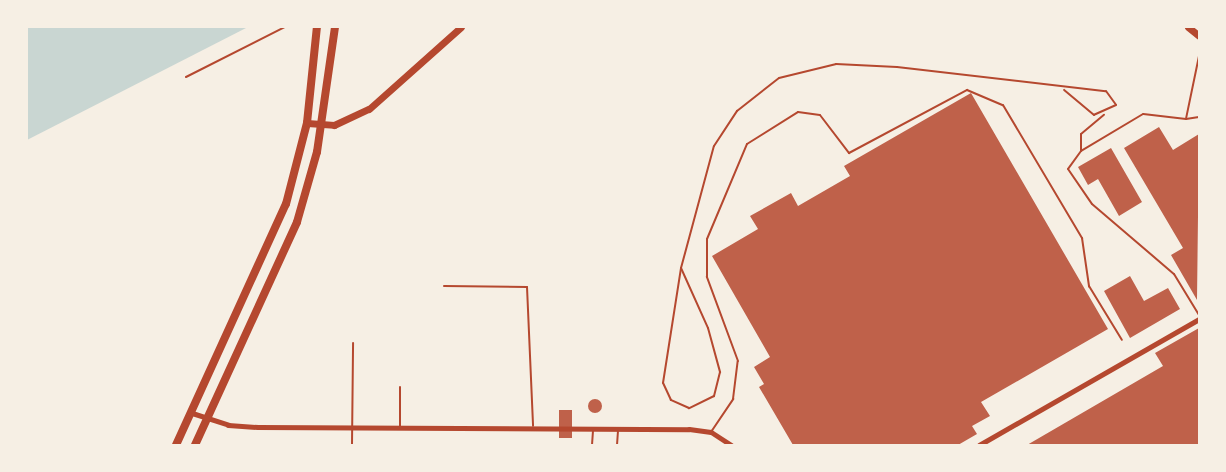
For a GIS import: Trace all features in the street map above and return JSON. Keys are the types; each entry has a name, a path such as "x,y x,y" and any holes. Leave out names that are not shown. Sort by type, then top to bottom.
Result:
{"main road":[{"path":"177,445 271,244 298,169 312,88 317,27"},
{"path":"195,445 284,258 322,126 335,27"}],"street":[{"path":"307,123 322,126 343,122 381,101 461,27"},
{"path":"1188,27 1199,36"},
{"path":"979,445 1199,317"},
{"path":"192,413 208,419 248,426 352,428 593,426 711,432 731,445"}],"lane":[{"path":"186,77 285,27"},
{"path":"1186,119 1199,56"},
{"path":"681,268 708,328 720,372 714,396 689,408 671,400 663,383 681,268 714,146 737,111 779,78 816,66 853,64 995,77 1064,90 1113,95 1116,105 1081,134 1081,151"},
{"path":"711,432 733,399 738,371 734,342 707,277 707,239 747,144 798,112 820,115 849,153 967,90 982,92 1004,105 1082,238 1089,286 1122,340"},
{"path":"1064,90 1094,115 1104,115"},
{"path":"1199,117 1186,119 1143,114 1081,151 1068,169 1072,181 1174,274 1199,317"},
{"path":"444,286 526,287 533,426"},
{"path":"352,445 353,343"},
{"path":"400,387 400,428"},
{"path":"592,445 593,426"},
{"path":"618,427 618,445"}],"shaded area":[{"path":"27,27 248,27 27,140"}],"building":[{"path":"971,93 1108,329 981,402 990,416 972,426 977,434 958,445 793,445 759,387 764,384 754,367 770,357 712,256 758,229 750,216 791,193 798,206 850,176 844,166"},
{"path":"1159,127 1173,150 1199,134 1197,300 1171,255 1183,248 1124,148"},
{"path":"1111,148 1142,202 1119,216 1098,179 1088,185 1078,167"},
{"path":"1130,276 1144,301 1168,288 1180,309 1130,338 1104,291"},
{"path":"1199,328 1199,445 1027,445 1163,366 1155,353"},
{"path":"592,399 598,399 602,406 598,413 592,413 588,409 588,403"},
{"path":"559,410 572,410 572,438 559,438"}]}
